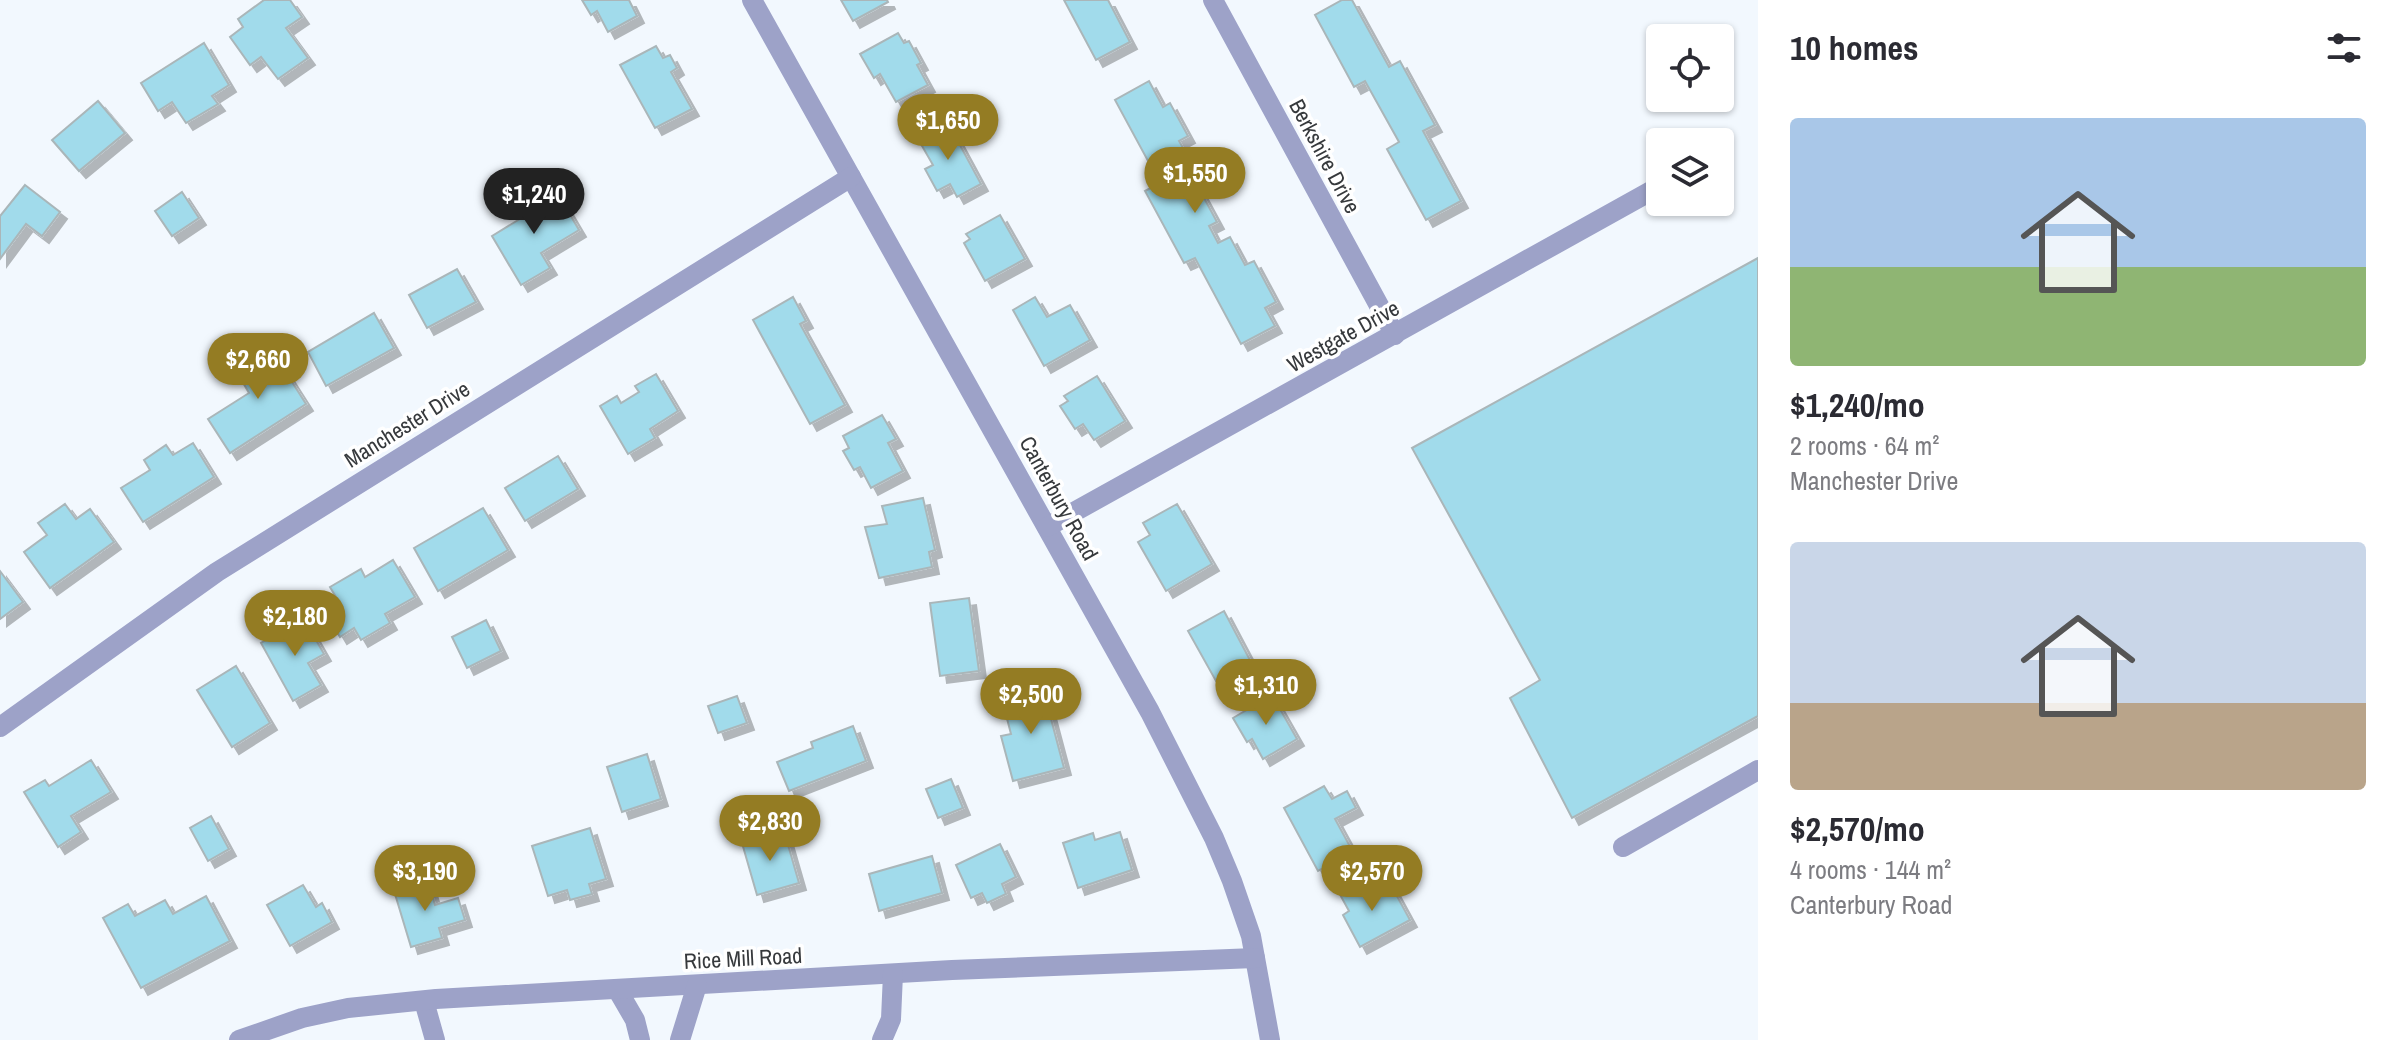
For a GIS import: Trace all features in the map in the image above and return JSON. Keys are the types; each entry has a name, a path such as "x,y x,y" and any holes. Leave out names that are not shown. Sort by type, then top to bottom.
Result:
{"street":[{"name":"Canterbury Road","path":"752,0 1150,712 1214,838 1232,881 1255,958 1270,1040"},
{"name":"Berkshire Drive","path":"1213,0 1395,335"},
{"name":"Manchester Drive","path":"0,727 217,572 851,177"},
{"name":"Westgate Drive","path":"1047,527 1646,194"},
{"path":"1623,847 1758,770"},
{"name":"Rice Mill Road","path":"239,1040 302,1018 333,1011 424,1001 893,974 1255,958"},
{"path":"882,1040 891,1019 893,974"},
{"path":"680,1040 697,985"},
{"path":"617,989 635,1020 640,1040"},
{"path":"424,1001 435,1040"}],"building":[{"path":"264,0 290,0 302,17 286,28 308,58 278,79 261,57 250,65 230,37 243,27 238,19"},
{"path":"582,0 629,0 637,16 608,32 597,11 591,15"},
{"path":"841,0 887,0 888,2 853,21"},
{"path":"1064,0 1108,0 1130,42 1096,60"},
{"path":"1342,0 1352,0 1389,67 1400,61 1435,125 1423,131 1461,201 1426,220 1387,149 1399,142 1365,81 1354,87 1315,15"},
{"path":"898,33 904,43 909,41 928,85 896,102 880,74 874,78 860,54"},
{"path":"204,43 229,85 212,96 218,104 186,123 172,102 158,111 141,83"},
{"path":"656,46 663,58 670,55 677,68 671,72 692,109 655,128 620,65"},
{"path":"1149,81 1163,107 1170,103 1188,136 1179,141 1194,167 1181,173 1189,189 1197,185 1217,222 1209,226 1218,243 1230,237 1245,265 1254,261 1276,302 1265,308 1275,326 1241,344 1195,258 1184,263 1145,191 1160,183 1115,100"},
{"path":"98,101 125,133 79,171 52,140"},
{"path":"948,123 981,184 957,197 950,184 937,191 925,169 933,165 918,139"},
{"path":"25,185 60,212 42,236 26,224 0,259 0,216"},
{"path":"533,189 543,206 559,196 579,230 541,253 550,268 521,285 492,236 528,214 519,197"},
{"path":"182,192 199,218 172,236 155,211"},
{"path":"1000,215 1025,259 985,281 964,243 970,239 966,234"},
{"path":"1758,258 1758,716 1572,818 1510,698 1540,680 1412,448"},
{"path":"457,269 476,302 427,328 409,295"},
{"path":"793,297 806,321 800,324 845,405 810,424 753,320"},
{"path":"1035,297 1047,317 1070,305 1090,340 1044,366 1013,310"},
{"path":"374,313 394,348 326,386 308,352"},
{"path":"269,346 306,404 230,453 208,419 249,393 234,367"},
{"path":"656,374 678,411 650,429 655,438 628,454 600,406 617,396 621,403 639,392 635,386"},
{"path":"1097,376 1125,421 1094,440 1083,424 1075,429 1060,406 1068,401 1064,396"},
{"path":"882,415 896,439 888,443 903,471 871,488 860,467 854,470 843,451 849,448 843,436"},
{"path":"193,443 214,477 143,522 121,488 150,470 144,460 166,445 173,455"},
{"path":"558,456 578,489 525,521 505,488"},
{"path":"923,498 935,550 929,552 932,567 879,578 865,527 887,524 882,506"},
{"path":"65,504 76,519 90,509 114,542 50,588 24,552 47,535 38,523"},
{"path":"1177,504 1212,564 1166,591 1138,542 1150,535 1143,523"},
{"path":"483,508 508,550 438,591 414,548"},
{"path":"393,560 415,597 385,614 390,623 361,640 354,628 340,637 324,610 339,602 330,587 361,569 365,577"},
{"path":"0,571 23,602 0,619"},
{"path":"969,598 979,671 940,676 930,603"},
{"path":"1224,611 1251,662 1216,681 1188,631"},
{"path":"304,619 324,654 308,663 321,685 293,701 261,643"},
{"path":"486,620 501,651 467,668 452,637"},
{"path":"236,666 270,723 232,747 197,690"},
{"path":"1042,685 1064,768 1013,781 1001,736 1011,734 1004,707 1011,706 1008,694"},
{"path":"1272,695 1297,739 1263,759 1252,739 1247,742 1233,718"},
{"path":"737,696 747,723 718,733 708,706"},
{"path":"853,726 866,761 789,791 777,762 813,748 811,742"},
{"path":"647,754 661,799 622,812 607,767"},
{"path":"91,760 111,792 71,816 81,832 58,847 24,792 45,780 49,786"},
{"path":"951,779 963,808 938,818 926,789"},
{"path":"1324,786 1332,799 1347,791 1356,808 1335,819 1353,852 1318,871 1284,808"},
{"path":"211,816 229,849 208,861 190,828"},
{"path":"590,828 606,879 589,884 592,894 570,900 567,890 548,896 532,846"},
{"path":"784,831 799,883 757,895 742,843"},
{"path":"1120,832 1132,870 1078,888 1063,843 1093,833 1095,840"},
{"path":"1000,844 1016,877 1002,884 1006,894 987,903 982,893 971,898 956,865"},
{"path":"932,856 942,893 879,911 869,874"},
{"path":"419,878 422,887 429,885 435,905 458,898 465,920 439,928 442,938 411,947 395,894 403,892 401,884"},
{"path":"1359,879 1369,899 1392,887 1410,920 1360,947 1343,915 1349,911 1338,891"},
{"path":"303,885 316,907 322,903 332,922 290,946 267,905"},
{"path":"206,896 230,941 141,988 103,918 128,904 135,916 165,900 173,914"}]}
